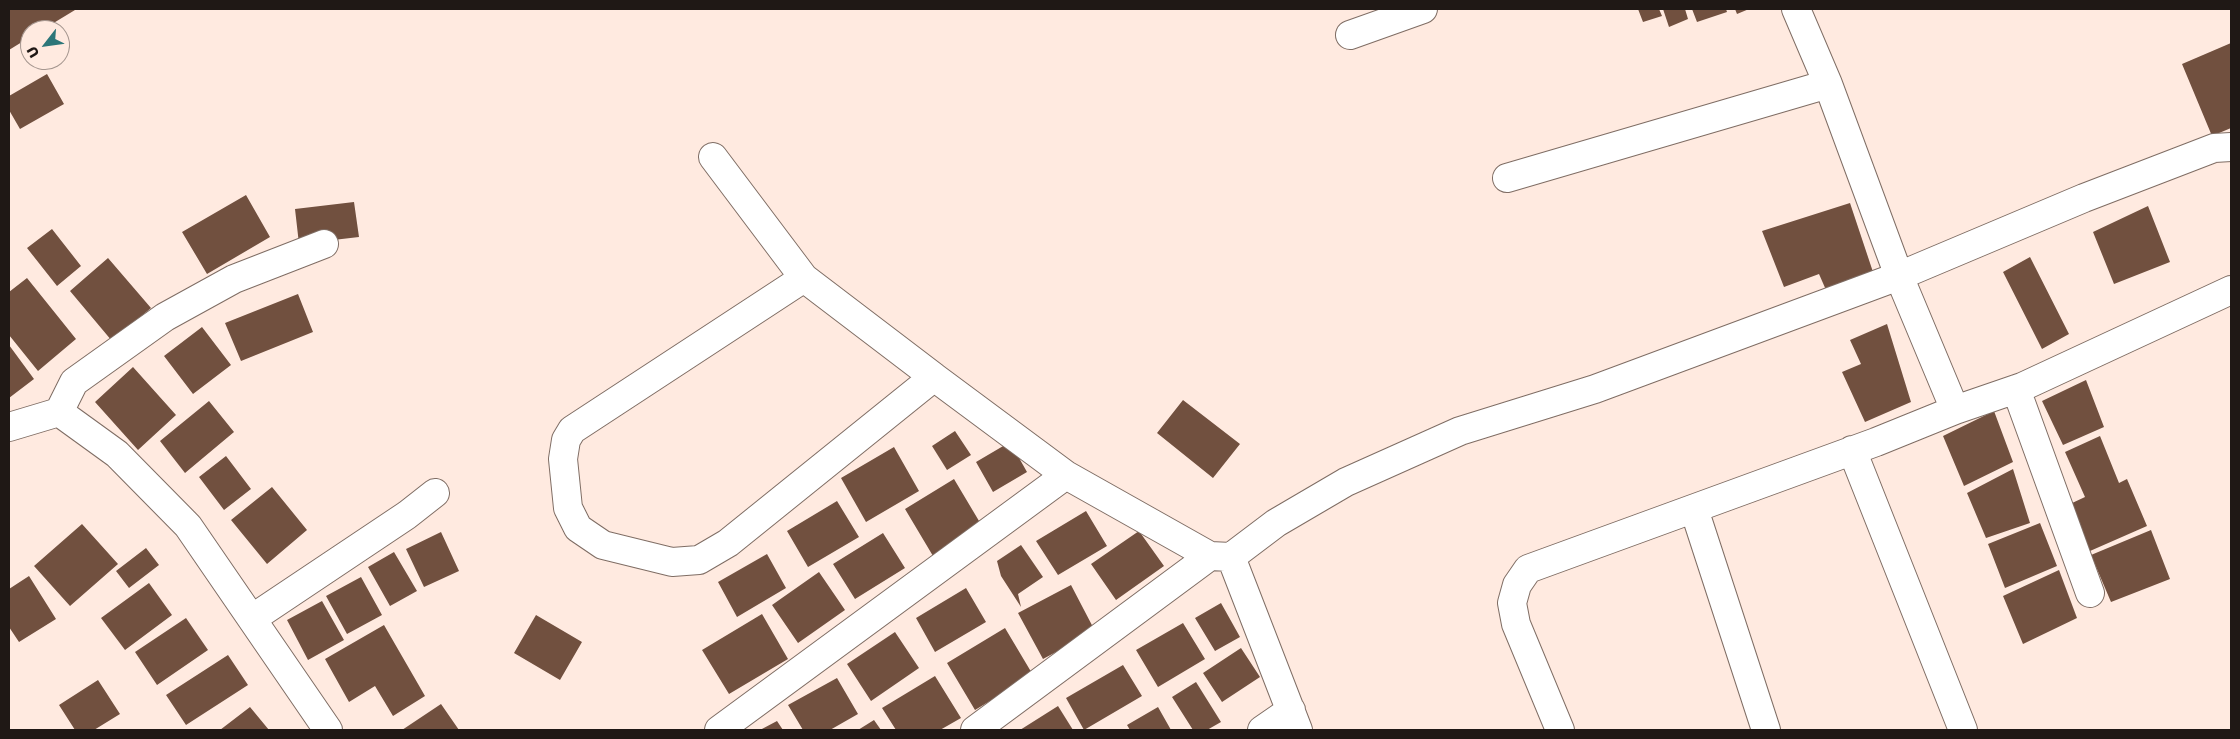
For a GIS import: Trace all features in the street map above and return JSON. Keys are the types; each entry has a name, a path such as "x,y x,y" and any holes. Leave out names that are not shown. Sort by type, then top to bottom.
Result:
{"street":[{"path":"1350,35 1423,9"},
{"path":"1796,9 1828,84 1899,276 1955,410"},
{"path":"1507,178 1828,84"},
{"path":"975,730 1221,556 1346,482 1460,431 1595,390 1899,276 2084,198 2214,148 2231,147"},
{"path":"713,157 804,278 1066,476 1221,556 1295,720 1262,730"},
{"path":"9,427 59,412 74,382 165,317 234,279 324,244"},
{"path":"804,278 572,430 566,440 562,459 568,508 578,528 603,545 672,562 699,560 728,543 934,377"},
{"path":"1560,730 1516,624 1512,603 1518,585 1528,569 2016,389 2231,290"},
{"path":"2016,389 2090,593"},
{"path":"59,412 116,454 188,526 253,618 328,730"},
{"path":"1852,450 1963,730"},
{"path":"719,730 1066,476"},
{"path":"253,618 407,515 436,493"},
{"path":"1694,509 1766,730"}],"building":[{"path":"9,9 75,10 58,20 20,20 20,43 9,50"},
{"path":"1638,9 1659,9 1662,16 1643,22"},
{"path":"1663,9 1685,9 1688,19 1669,27"},
{"path":"1692,9 1726,9 1727,12 1697,22"},
{"path":"1735,9 1749,9 1737,14"},
{"path":"2231,43 2231,128 2212,136 2182,64"},
{"path":"47,74 64,104 20,129 9,110 9,96"},
{"path":"246,195 270,237 207,274 182,232"},
{"path":"354,202 359,237 299,244 295,209"},
{"path":"1850,203 1873,272 1826,290 1819,274 1784,287 1762,231"},
{"path":"2148,206 2170,262 2114,284 2093,232"},
{"path":"52,229 81,266 57,286 27,248"},
{"path":"2030,257 2069,334 2042,349 2003,272"},
{"path":"108,258 151,308 112,341 70,291"},
{"path":"27,278 76,339 38,371 9,335 9,292"},
{"path":"298,294 313,332 241,361 225,323"},
{"path":"1887,324 1911,402 1865,422 1842,372 1861,364 1850,340"},
{"path":"202,327 231,365 193,394 164,356"},
{"path":"9,345 34,379 9,398"},
{"path":"133,367 176,415 138,450 95,402"},
{"path":"2086,380 2104,427 2063,445 2042,401"},
{"path":"1183,400 1240,444 1213,478 1157,433"},
{"path":"209,401 234,432 185,473 160,441"},
{"path":"1994,411 2013,462 1964,486 1943,436"},
{"path":"955,431 971,455 947,470 932,446"},
{"path":"2100,436 2119,483 2127,479 2147,526 2090,551 2070,504 2085,497 2065,452"},
{"path":"1010,442 1027,472 993,492 976,462"},
{"path":"894,447 919,491 866,522 841,478"},
{"path":"226,456 251,489 224,510 199,477"},
{"path":"2013,469 2030,523 1986,538 1967,493"},
{"path":"954,479 982,526 933,556 905,509"},
{"path":"272,487 307,530 267,564 231,520"},
{"path":"837,501 859,537 808,567 787,531"},
{"path":"1086,511 1107,546 1058,575 1036,541"},
{"path":"2040,523 2057,566 2005,588 1988,544"},
{"path":"82,524 118,564 70,606 34,566"},
{"path":"2151,530 2170,579 2111,602 2091,555"},
{"path":"1139,531 1164,566 1116,600 1091,564"},
{"path":"441,532 459,571 424,587 406,549"},
{"path":"883,533 905,568 855,599 833,564"},
{"path":"1021,545 1043,577 1018,594 1021,607 1001,576 997,561"},
{"path":"146,548 159,565 129,588 116,571"},
{"path":"394,552 417,591 390,606 368,567"},
{"path":"767,554 786,588 737,617 718,582"},
{"path":"2059,570 2077,618 2023,644 2003,596"},
{"path":"819,572 845,610 798,643 772,605"},
{"path":"29,576 56,619 19,642 9,627 9,589"},
{"path":"361,577 382,615 347,634 326,596"},
{"path":"149,583 172,615 125,650 101,618"},
{"path":"1071,585 1095,631 1043,659 1018,613"},
{"path":"966,588 986,622 935,652 916,618"},
{"path":"322,601 344,640 308,660 287,620"},
{"path":"1221,603 1240,637 1215,651 1195,618"},
{"path":"762,614 788,659 729,694 702,650"},
{"path":"536,615 582,642 560,680 514,653"},
{"path":"186,618 208,650 157,685 135,652"},
{"path":"1183,623 1205,659 1158,687 1136,650"},
{"path":"384,625 425,696 393,716 375,686 349,702 325,659"},
{"path":"1005,628 1033,675 975,710 947,663"},
{"path":"895,632 919,668 871,701 847,664"},
{"path":"1241,648 1260,677 1222,702 1203,673"},
{"path":"228,655 248,685 186,725 166,695"},
{"path":"1123,665 1142,696 1084,730 1066,698"},
{"path":"935,676 961,718 940,730 896,730 882,708"},
{"path":"837,678 858,714 830,730 803,730 788,705"},
{"path":"98,680 120,714 94,730 75,730 59,705"},
{"path":"1196,682 1221,722 1207,730 1193,730 1172,697"},
{"path":"441,704 459,730 402,730"},
{"path":"1058,706 1073,730 1020,730"},
{"path":"250,707 269,730 220,730"},
{"path":"1158,707 1171,730 1130,730 1127,725"},
{"path":"874,720 881,730 858,730"},
{"path":"777,721 783,730 760,730"}]}
